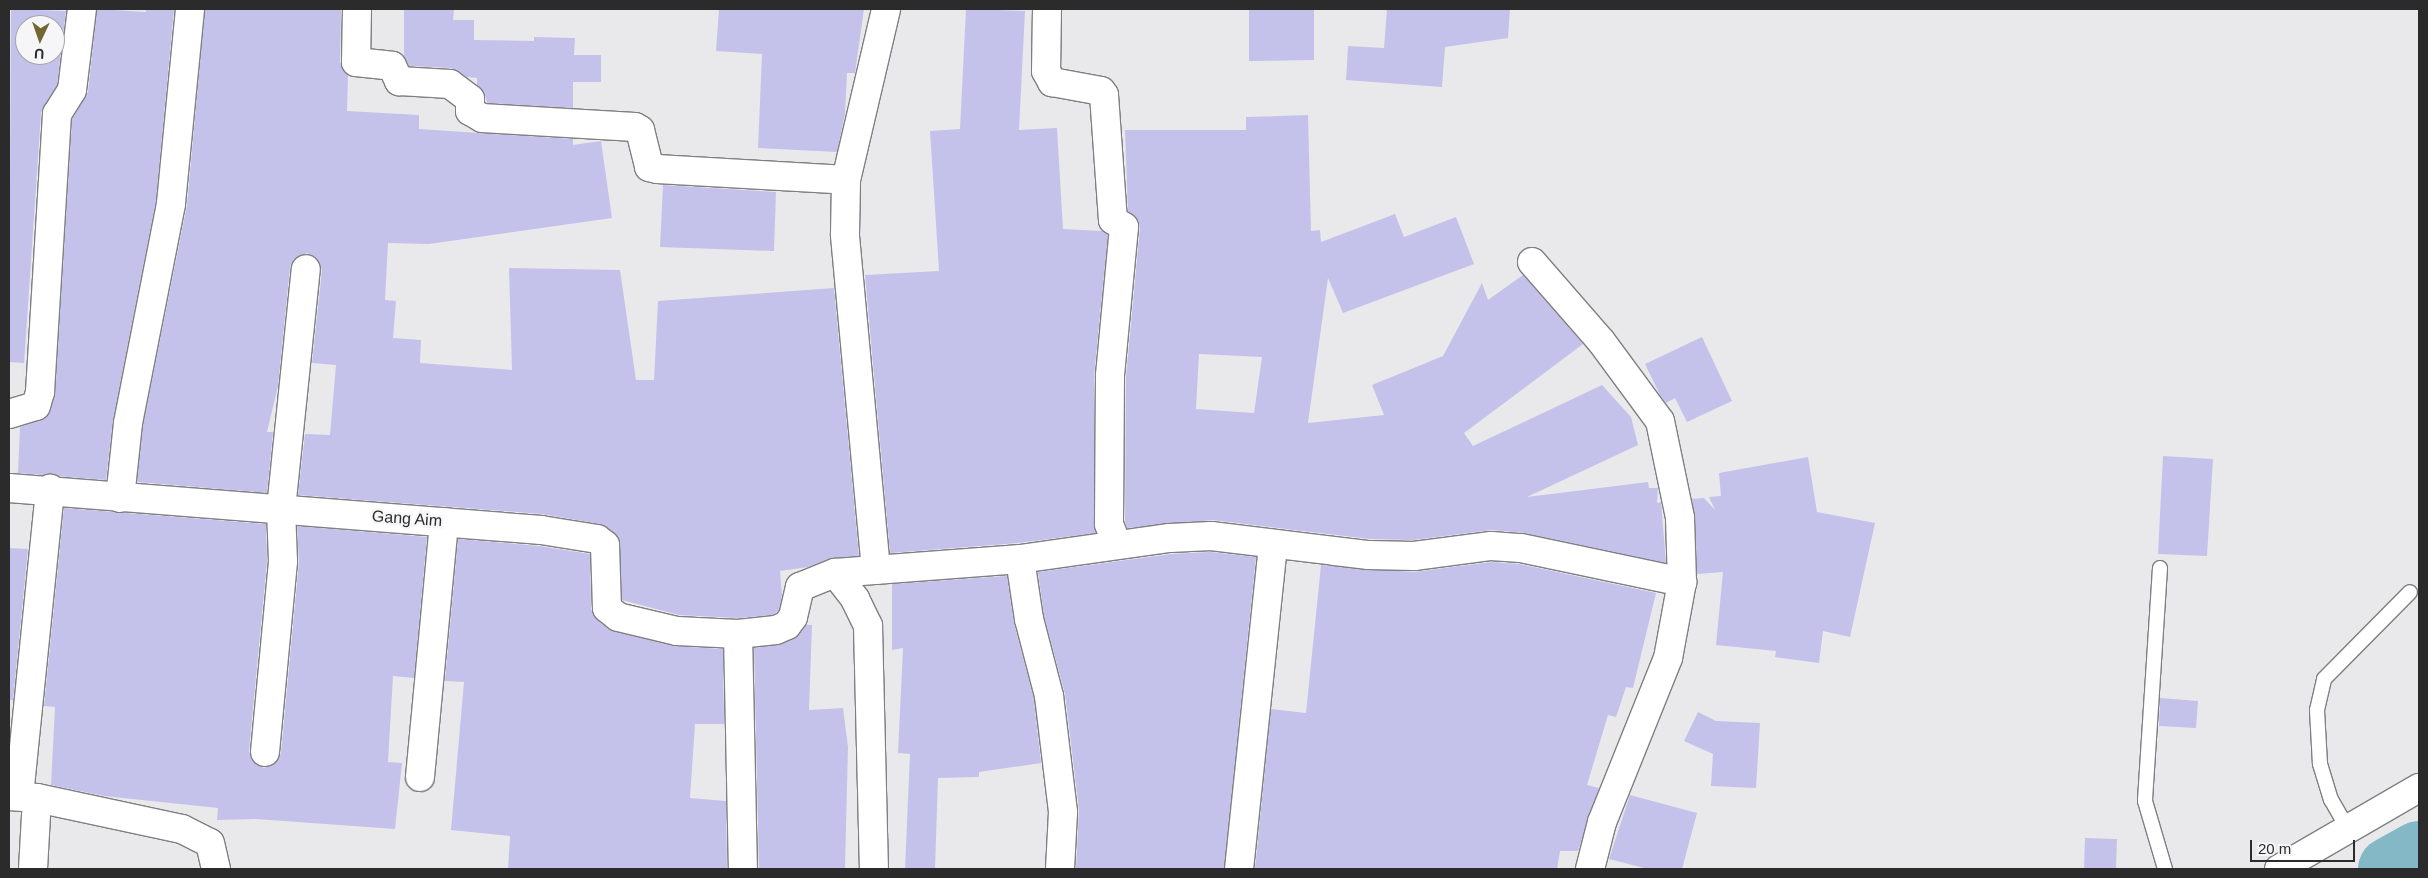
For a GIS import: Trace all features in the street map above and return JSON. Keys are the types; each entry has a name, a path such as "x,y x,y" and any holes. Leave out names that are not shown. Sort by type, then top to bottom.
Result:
{"street":[{"path":"9,414 36,406 40,392 57,114 72,90 82,9"},
{"path":"120,498 128,423 171,203 190,9"},
{"path":"357,9 356,62 392,66 399,80 450,84 470,99 470,111 482,118 635,127 643,137 649,167 658,169 846,180"},
{"path":"876,570 845,234 846,180 886,9"},
{"path":"1047,9 1046,71 1052,82 1101,91 1104,95 1113,220 1124,227 1110,376 1109,524 1117,545"},
{"path":"1532,262 1601,341 1660,421 1680,518 1682,582 1668,658 1602,822 1590,869"},
{"path":"265,752 283,560 281,509 306,269"},
{"name":"Gang Aim","path":"9,488 50,489 120,498 541,530 597,539 605,545 607,608 618,617 677,631 738,634"},
{"path":"33,869 22,796 50,489"},
{"path":"420,777 444,522"},
{"path":"743,869 738,634 776,630 787,625 793,617 800,587 835,573 1020,560 1117,545 1211,536 1279,543 1273,544"},
{"path":"1273,544 1369,555 1414,556 1491,546 1521,548 1682,582"},
{"path":"1239,869 1273,544"},
{"path":"1020,560 1029,619 1049,696 1063,812 1060,869"},
{"path":"835,573 855,599 868,626 874,869"},
{"path":"2279,869 2419,788"},
{"path":"22,796 182,829 210,843 216,869"}],"lane":[{"path":"2160,568 2144,801 2165,869"},
{"path":"2348,829 2331,800 2320,764 2317,710 2324,679 2410,592"}],"building":[{"path":"11,9 66,11 65,19 65,15 15,15 15,65 59,65 57,85 41,113 22,394 24,363 9,362"},
{"path":"97,9 146,12 146,9 174,9 156,201 113,420 106,480 18,473 20,427 47,417 55,396 72,119 88,92"},
{"path":"205,9 341,9 340,62 348,75 347,111 419,115 419,129 573,139 573,145 601,141 612,218 429,244 388,243 385,300 396,301 393,338 421,340 420,363 512,370 509,268 620,270 636,380 654,380 658,301 834,288 859,556 832,558 808,567 780,571 782,596 779,610 772,615 738,618 679,615 622,600 619,538 600,524 542,514 298,495 305,434 330,435 336,365 312,363 322,270 316,257 307,253 294,259 290,267 278,386 267,432 273,432 267,493 137,482 143,425 187,205"},
{"path":"404,9 454,9 453,20 474,20 474,40 534,41 534,37 575,38 574,55 601,55 601,82 573,82 573,108 487,103 484,92 477,85 477,78 467,77 451,68 409,66 404,56"},
{"path":"719,9 864,9 855,73 847,73 845,114 837,152 758,148 762,54 716,51"},
{"path":"966,9 1025,11 1019,130 1057,128 1063,229 1102,231 1108,235 1094,376 1096,533 1018,543 890,553 865,275 939,271 930,131 960,129"},
{"path":"1249,9 1314,9 1314,60 1249,61"},
{"path":"1387,9 1510,9 1508,38 1445,47 1442,87 1346,80 1348,46 1384,48"},
{"path":"1308,115 1311,231 1320,230 1321,242 1395,214 1404,237 1456,217 1474,264 1343,313 1328,278 1308,423 1384,415 1372,385 1443,356 1482,283 1488,300 1523,275 1583,344 1464,433 1473,446 1602,385 1631,417 1638,445 1527,497 1648,482 1649,488 1658,488 1657,503 1661,502 1666,563 1524,533 1492,530 1413,540 1370,539 1213,520 1127,528 1125,521 1126,377 1140,228 1138,220 1128,211 1125,130 1246,130 1246,117","holes":["1199,354 1262,357 1254,413 1196,409"]},
{"path":"663,185 776,192 774,251 660,247"},
{"path":"1702,337 1732,401 1687,422 1675,398 1666,403 1660,395 1645,364"},
{"path":"2163,456 2213,459 2207,556 2158,554"},
{"path":"1808,457 1817,512 1875,523 1850,637 1823,631 1819,663 1775,657 1776,651 1716,645 1723,572 1697,574 1692,499 1704,498 1715,510 1709,497 1721,496 1719,473"},
{"path":"64,508 266,524 267,561 249,751 256,764 264,768 277,761 281,753 299,562 297,526 427,537 414,678 393,676 388,762 402,763 395,829 256,819 217,820 218,808 104,796 51,785 55,707 44,706"},
{"path":"458,539 539,546 590,554 591,609 597,620 608,629 674,646 723,649 724,724 695,724 690,798 726,801 727,869 508,869 510,836 451,830 464,682 445,681"},
{"path":"9,548 28,549 13,700 9,700"},
{"path":"1210,552 1256,557 1224,869 1076,869 1079,810 1065,694 1044,616 1038,572 1171,554"},
{"path":"1491,562 1519,564 1656,593 1633,688 1626,687 1616,717 1608,715 1587,785 1599,788 1578,851 1560,851 1557,869 1255,869 1271,709 1306,713 1321,565 1414,572"},
{"path":"1007,576 1014,623 1034,699 1041,763 979,772 979,777 938,778 935,869 905,869 910,754 898,753 903,648 892,650 892,584"},
{"path":"806,625 812,625 809,710 843,708 848,747 845,869 759,869 754,648 782,644 799,635"},
{"path":"2160,698 2198,701 2196,728 2159,726"},
{"path":"1698,712 1716,721 1760,723 1756,788 1711,786 1713,754 1684,741"},
{"path":"1630,795 1697,813 1682,869 1648,869 1609,859"},
{"path":"2085,838 2117,839 2116,869 2084,869"}],"waterway":[{"path":"2390,869 2419,853"}]}
